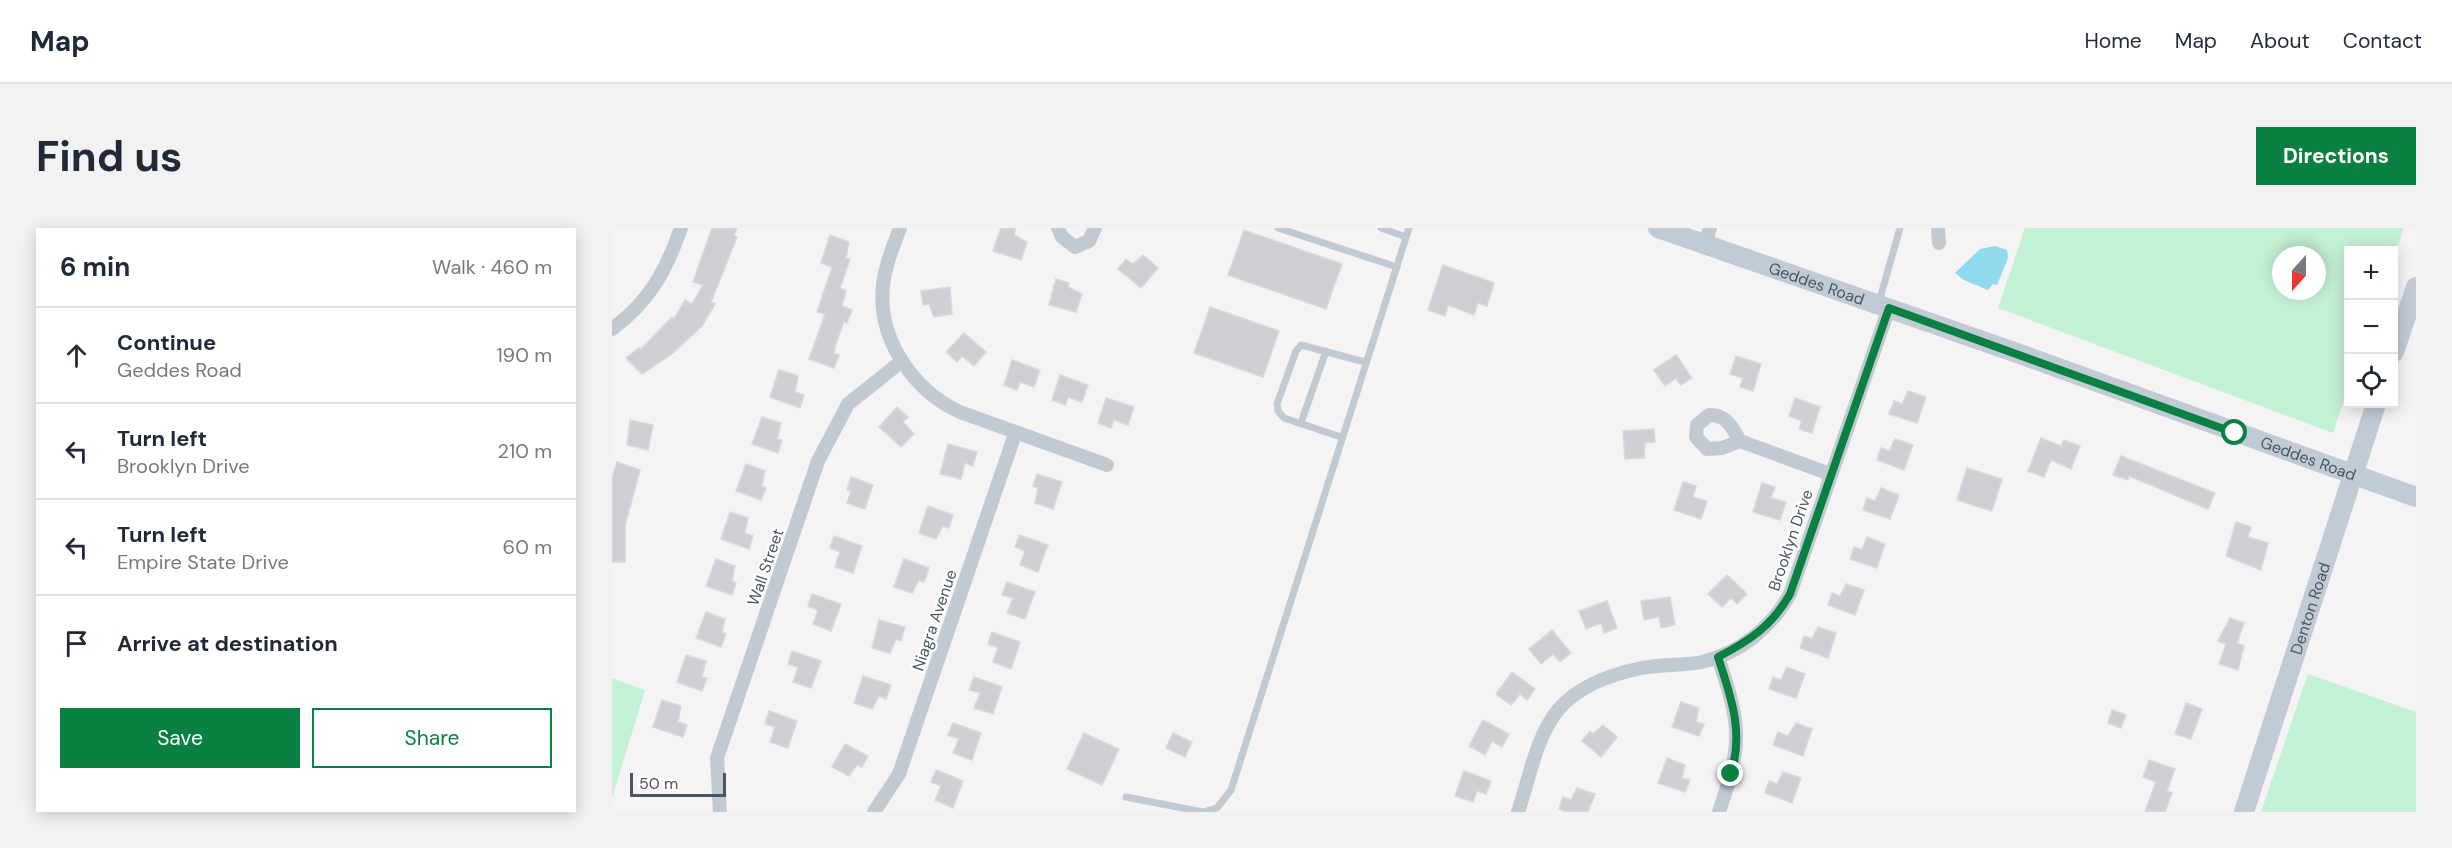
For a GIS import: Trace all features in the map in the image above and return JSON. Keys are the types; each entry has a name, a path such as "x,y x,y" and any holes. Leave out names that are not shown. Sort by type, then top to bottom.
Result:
{"main road":[{"name":"Geddes Road","path":"1659,228 1707,236 1884,306 2416,497"},
{"path":"2398,340 2416,287"},
{"name":"Denton Road","path":"2244,812 2351,474 2375,408"}],"street":[{"path":"612,329 638,308 661,278 681,228"},
{"path":"900,228 891,253 883,296 888,326 912,379 944,405 1015,434 1107,465"},
{"path":"1058,228 1062,237 1075,247 1089,241 1095,228"},
{"path":"1938,228 1939,243"},
{"name":"Brooklyn Drive","path":"1518,812 1549,726 1557,711 1573,696 1603,679 1644,668 1678,666 1718,657 1757,635 1781,611 1790,594 1884,306"},
{"name":"Wall Street","path":"720,812 717,758 818,461 848,404 902,361"},
{"name":"Niagra Avenue","path":"874,812 899,774 1015,434"},
{"path":"1740,441 1830,474"},
{"path":"1718,657 1733,705 1738,736 1734,764 1719,812"}],"lane":[{"path":"1278,228 1397,267"},
{"path":"1382,228 1406,237"},
{"path":"1126,797 1203,812 1217,808 1231,790 1341,436 1409,228"},
{"path":"1884,306 1900,228"},
{"path":"1341,436 1284,417 1278,411 1277,404 1292,362 1301,345 1365,362"},
{"path":"1300,423 1326,351"}],"green space":[{"path":"2025,228 2404,228 2398,247 2344,246 2344,400 2333,433 1998,308"},
{"path":"2308,674 2416,712 2416,812 2261,812"},
{"path":"612,678 645,690 612,798"}],"water":[{"path":"1995,246 2007,250 2008,258 1997,285 1993,284 1988,290 1964,280 1955,273 1980,249"}],"building":[{"path":"712,228 737,228 734,235 737,237 711,302 715,304 702,326 673,353 642,374 626,358 639,348 640,350 672,317 674,319 685,300 692,304 703,285 693,282"},
{"path":"1001,228 1016,228 1014,235 1027,242 1021,260 993,251"},
{"path":"1244,230 1342,264 1326,309 1228,275"},
{"path":"830,235 849,242 846,258 850,259 840,288 846,291 842,306 852,310 847,323 844,321 835,347 834,354 839,355 834,368 809,359 825,314 817,312 832,267 821,263"},
{"path":"1143,255 1158,268 1141,288 1118,269 1126,259 1133,264"},
{"path":"1443,265 1494,283 1487,306 1478,303 1474,315 1448,305 1445,316 1428,310"},
{"path":"1056,279 1069,283 1068,287 1082,294 1076,312 1049,305"},
{"path":"950,287 952,314 934,317 929,304 923,305 921,291"},
{"path":"1210,307 1279,331 1263,377 1194,353"},
{"path":"964,333 986,352 974,366 962,356 957,362 946,352"},
{"path":"1676,355 1692,378 1681,385 1676,378 1665,386 1654,370"},
{"path":"1736,356 1761,364 1753,391 1740,387 1743,378 1730,374"},
{"path":"1012,360 1040,370 1034,387 1020,382 1017,390 1004,385"},
{"path":"779,370 798,376 795,392 804,395 800,408 770,397"},
{"path":"1060,375 1088,385 1082,402 1068,397 1065,405 1052,400"},
{"path":"1908,391 1926,397 1917,423 1889,414 1894,401 1902,404"},
{"path":"1106,398 1134,407 1128,425 1114,420 1111,428 1098,423"},
{"path":"1795,398 1820,407 1812,433 1799,429 1802,421 1789,416"},
{"path":"897,407 908,417 903,422 914,434 901,447 879,427"},
{"path":"762,417 781,423 777,439 782,440 778,453 752,444"},
{"path":"630,420 653,425 648,450 627,445"},
{"path":"1654,429 1655,442 1645,443 1644,458 1625,459 1623,431"},
{"path":"2041,438 2061,446 2064,440 2080,446 2071,469 2051,460 2044,477 2028,471"},
{"path":"1895,439 1913,445 1904,470 1877,460 1881,448 1889,451"},
{"path":"948,444 977,452 973,466 965,463 961,479 940,474"},
{"path":"2121,456 2215,493 2208,509 2129,476 2128,480 2113,475"},
{"path":"617,462 640,470 625,526 625,562 612,562 612,478"},
{"path":"746,464 765,471 762,486 766,488 761,500 736,491"},
{"path":"1967,468 2002,479 1992,511 1957,500"},
{"path":"1037,474 1062,482 1053,509 1035,503 1038,488 1033,486"},
{"path":"851,477 873,485 865,509 847,503 851,491 847,490"},
{"path":"1683,482 1696,486 1693,497 1707,501 1701,519 1674,510"},
{"path":"1762,483 1775,487 1771,498 1786,502 1780,520 1753,512"},
{"path":"1881,488 1899,495 1890,519 1863,510 1867,498 1875,501"},
{"path":"928,506 953,515 949,528 943,526 936,539 919,533"},
{"path":"730,512 748,518 745,533 753,536 749,549 721,539"},
{"path":"2236,522 2251,527 2248,537 2268,543 2261,570 2226,556"},
{"path":"1019,535 1048,545 1038,572 1020,565 1025,551 1015,547"},
{"path":"834,536 862,546 853,573 835,567 840,552 830,548"},
{"path":"1867,537 1885,544 1877,568 1850,559 1854,547 1862,550"},
{"path":"716,559 735,566 732,581 736,583 732,595 706,586"},
{"path":"904,559 929,568 924,582 919,580 912,593 894,587"},
{"path":"1727,575 1747,594 1737,604 1731,598 1722,607 1708,594"},
{"path":"1007,582 1035,592 1025,619 1007,613 1013,598 1002,595"},
{"path":"1846,584 1864,590 1855,615 1828,605 1832,593 1840,596"},
{"path":"812,594 841,604 831,631 813,624 818,610 808,606"},
{"path":"1670,597 1675,625 1661,628 1659,617 1644,620 1641,601"},
{"path":"1607,601 1617,628 1604,633 1601,623 1586,629 1579,611"},
{"path":"706,612 725,619 722,632 726,634 721,647 696,638"},
{"path":"2230,618 2244,623 2237,643 2244,646 2238,670 2219,664 2226,644 2218,641"},
{"path":"879,620 905,627 901,641 896,639 890,653 872,648"},
{"path":"1818,627 1836,633 1828,658 1800,648 1804,636 1812,639"},
{"path":"1552,630 1571,653 1560,662 1553,654 1541,664 1529,649"},
{"path":"992,632 1020,642 1011,669 993,662 998,648 988,644"},
{"path":"792,651 821,661 811,688 793,682 798,667 788,664"},
{"path":"686,655 706,661 702,677 707,678 702,691 677,682"},
{"path":"1787,667 1805,674 1796,698 1769,689 1773,677 1781,680"},
{"path":"1512,672 1535,689 1527,700 1520,694 1511,705 1496,694"},
{"path":"863,676 891,685 886,699 879,696 872,709 854,703"},
{"path":"974,677 1002,687 993,714 974,708 980,693 969,690"},
{"path":"662,700 681,706 678,722 687,725 683,737 653,727"},
{"path":"1681,702 1699,708 1696,722 1704,724 1699,736 1672,727"},
{"path":"2186,703 2202,709 2191,739 2175,734"},
{"path":"2112,710 2126,715 2121,728 2108,723"},
{"path":"769,711 797,721 788,748 770,742 775,727 765,724"},
{"path":"1483,720 1509,734 1502,747 1492,741 1485,755 1469,746"},
{"path":"953,723 981,733 972,760 953,753 959,739 948,735"},
{"path":"1796,723 1812,729 1803,756 1773,745 1778,732 1788,736"},
{"path":"1603,725 1617,737 1601,757 1582,741 1590,731 1593,734"},
{"path":"1084,733 1119,749 1102,785 1067,769"},
{"path":"1173,733 1192,742 1185,757 1166,748"},
{"path":"845,744 868,756 862,767 857,765 849,776 832,767"},
{"path":"1667,758 1685,765 1682,778 1690,780 1685,792 1658,783"},
{"path":"2149,760 2175,769 2167,791 2172,793 2165,812 2145,812 2156,782 2143,777"},
{"path":"936,770 963,781 953,808 935,800 941,786 931,782"},
{"path":"1464,771 1491,781 1486,794 1477,791 1473,802 1455,796"},
{"path":"1783,772 1801,778 1792,803 1765,793 1769,781 1777,784"},
{"path":"1577,788 1595,794 1588,812 1567,812 1559,809 1563,797 1571,800"}],"route":[{"path":"1731,774 1738,736 1733,705 1718,657 1757,635 1781,611 1790,594 1889,308 2235,433"}]}
